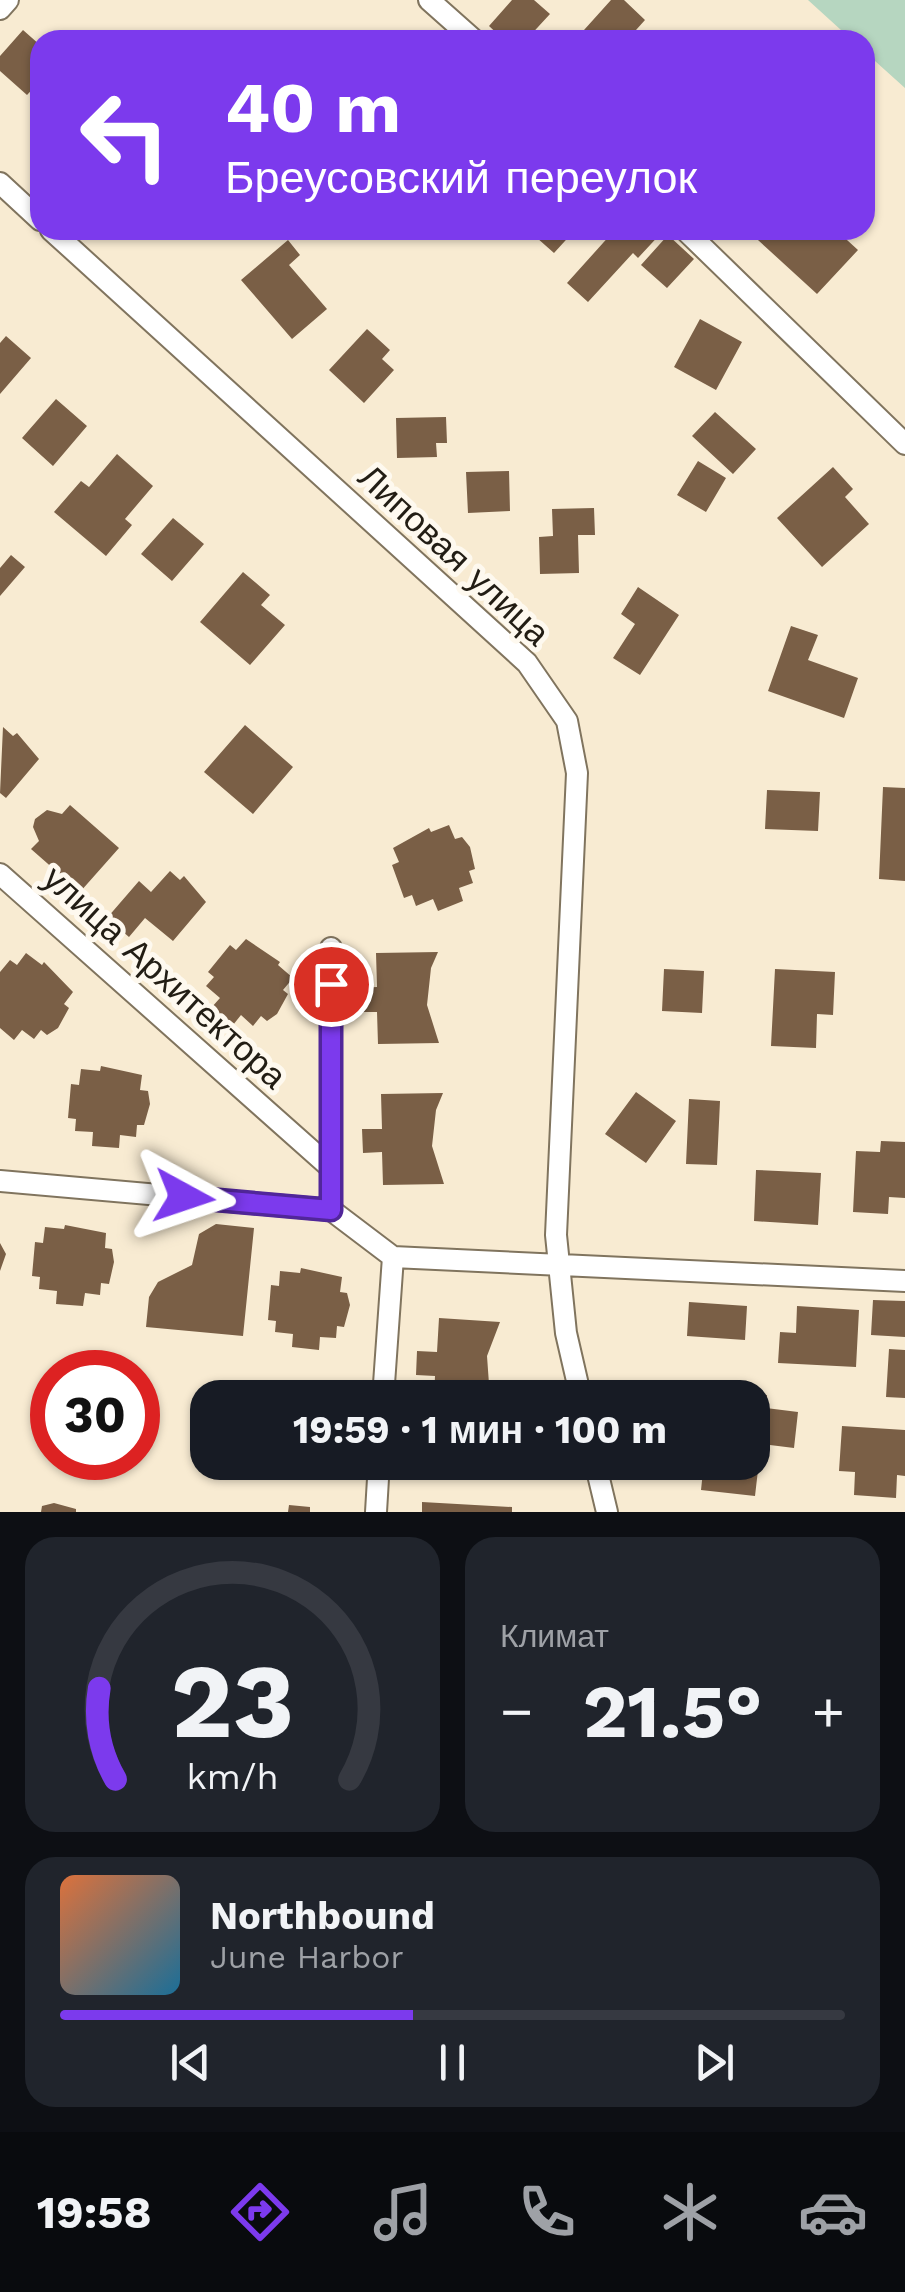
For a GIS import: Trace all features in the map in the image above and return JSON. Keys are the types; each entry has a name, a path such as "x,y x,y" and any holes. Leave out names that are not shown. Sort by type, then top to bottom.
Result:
{"street":[{"path":"0,9 8,0"},
{"path":"430,0 463,30"},
{"path":"0,183 30,211"},
{"name":"Липовая улица","path":"62,240 527,662 567,721 578,773 558,1264 576,1380"},
{"path":"695,240 905,444"},
{"name":"улица Архитектора","path":"0,874 331,1168"},
{"path":"331,948 331,1210"},
{"path":"0,1181 331,1210 392,1257 905,1281"},
{"path":"384,1380 392,1257"},
{"path":"376,1512 378,1480"},
{"path":"600,1480 607,1512"}],"green space":[{"path":"808,0 905,0 905,88 875,61 875,30 841,30"}],"building":[{"path":"512,0 534,0 550,14 535,30 493,30 489,26"},
{"path":"611,0 624,0 645,20 636,30 584,30"},
{"path":"23,30 30,36 27,95 0,71 0,56"},
{"path":"288,240 300,255 289,265 327,309 292,339 241,280"},
{"path":"539,240 566,240 554,253"},
{"path":"606,240 655,240 638,258 633,253 588,302 567,283"},
{"path":"664,240 673,240 694,259 667,288 641,265"},
{"path":"758,240 847,240 858,250 817,294"},
{"path":"700,319 742,342 716,390 674,367"},
{"path":"367,329 390,350 382,359 394,370 364,403 329,370"},
{"path":"6,336 31,358 0,394 0,343"},
{"path":"56,399 87,426 53,466 22,438"},
{"path":"715,412 756,449 733,474 692,436"},
{"path":"446,417 447,443 436,443 437,457 397,458 396,418"},
{"path":"117,454 153,486 125,519 132,525 106,556 54,512 81,481 89,487"},
{"path":"698,461 726,478 706,512 677,495"},
{"path":"833,467 853,489 845,497 869,524 822,567 777,518"},
{"path":"509,471 510,511 468,513 466,472"},
{"path":"594,508 595,535 578,535 579,573 540,574 539,537 553,536 552,509"},
{"path":"173,518 204,544 172,581 141,554"},
{"path":"11,555 25,567 0,596 0,568"},
{"path":"243,572 270,595 261,605 285,625 250,665 200,622"},
{"path":"638,587 679,615 640,675 613,658 635,624 621,614"},
{"path":"791,626 818,635 808,660 858,678 844,718 768,691"},
{"path":"245,725 293,767 253,814 204,772"},
{"path":"3,727 13,736 17,733 39,759 6,798 0,793"},
{"path":"883,787 905,788 905,881 879,879"},
{"path":"767,790 820,792 818,831 765,829"},
{"path":"70,805 119,848 80,892 31,849 39,841 33,827 35,819 47,810 62,814"},
{"path":"449,825 455,839 462,837 470,847 475,869 469,871 473,883 459,888 463,901 438,911 433,899 416,906 412,895 404,898 392,865 399,862 393,848 429,828 431,832"},
{"path":"170,871 180,880 184,876 206,902 173,941 145,918 129,937 107,918 139,881 151,892"},
{"path":"246,939 280,962 278,965 293,978 283,990 288,994 277,1014 267,1021 261,1016 253,1026 241,1015 233,1025 211,1008 220,998 206,986 214,977 208,972 230,945 236,950"},
{"path":"438,952 431,968 427,1005 439,1043 378,1044 377,1012 357,1012 357,988 377,987 376,953"},
{"path":"26,953 42,965 44,962 73,992 64,1004 69,1008 58,1028 47,1035 41,1030 34,1039 22,1030 14,1040 0,1028 0,972 10,960 17,965"},
{"path":"664,969 704,971 702,1013 662,1011"},
{"path":"775,969 835,972 833,1015 817,1014 816,1048 771,1046"},
{"path":"101,1066 142,1075 140,1090 148,1091 150,1104 144,1125 137,1125 136,1137 120,1135 119,1148 92,1146 93,1132 75,1131 76,1119 68,1118 71,1084 79,1085 81,1069 100,1071"},
{"path":"636,1092 676,1121 646,1163 605,1134"},
{"path":"443,1093 436,1110 432,1146 444,1184 383,1185 382,1152 363,1153 362,1129 382,1129 381,1094"},
{"path":"689,1099 720,1101 717,1165 686,1164"},
{"path":"881,1141 905,1142 905,1198 889,1197 888,1214 853,1212 856,1151 880,1152"},
{"path":"756,1170 821,1173 818,1225 754,1221"},
{"path":"216,1224 254,1228 243,1336 146,1327 149,1297 158,1282 192,1265 199,1234"},
{"path":"65,1225 106,1233 105,1248 112,1249 114,1262 109,1284 101,1283 100,1295 85,1293 83,1306 56,1304 57,1291 39,1289 40,1277 32,1276 35,1242 43,1243 45,1227 64,1229"},
{"path":"0,1243 6,1254 0,1271"},
{"path":"301,1268 342,1277 340,1292 347,1293 350,1305 344,1327 337,1326 336,1338 320,1337 319,1350 292,1347 293,1334 275,1332 276,1321 268,1320 271,1285 279,1286 280,1271 300,1273"},
{"path":"873,1300 905,1301 905,1337 871,1335"},
{"path":"689,1302 747,1306 745,1340 687,1336"},
{"path":"797,1306 859,1310 856,1367 778,1363 780,1332 796,1333"},
{"path":"439,1318 500,1322 487,1356 489,1380 435,1380 435,1376 416,1375 417,1351 437,1352"},
{"path":"889,1349 905,1350 905,1398 886,1397"},
{"path":"770,1408 798,1412 794,1448 770,1445"},
{"path":"842,1426 905,1430 905,1476 897,1475 896,1498 854,1495 855,1472 839,1471"},
{"path":"702,1480 757,1480 755,1496 701,1490"},
{"path":"422,1502 512,1507 512,1512 422,1512"},
{"path":"54,1503 76,1512 41,1512 42,1506"},
{"path":"289,1505 310,1507 310,1512 288,1512"}],"route":[{"path":"184,1197 331,1210 331,984"}]}
